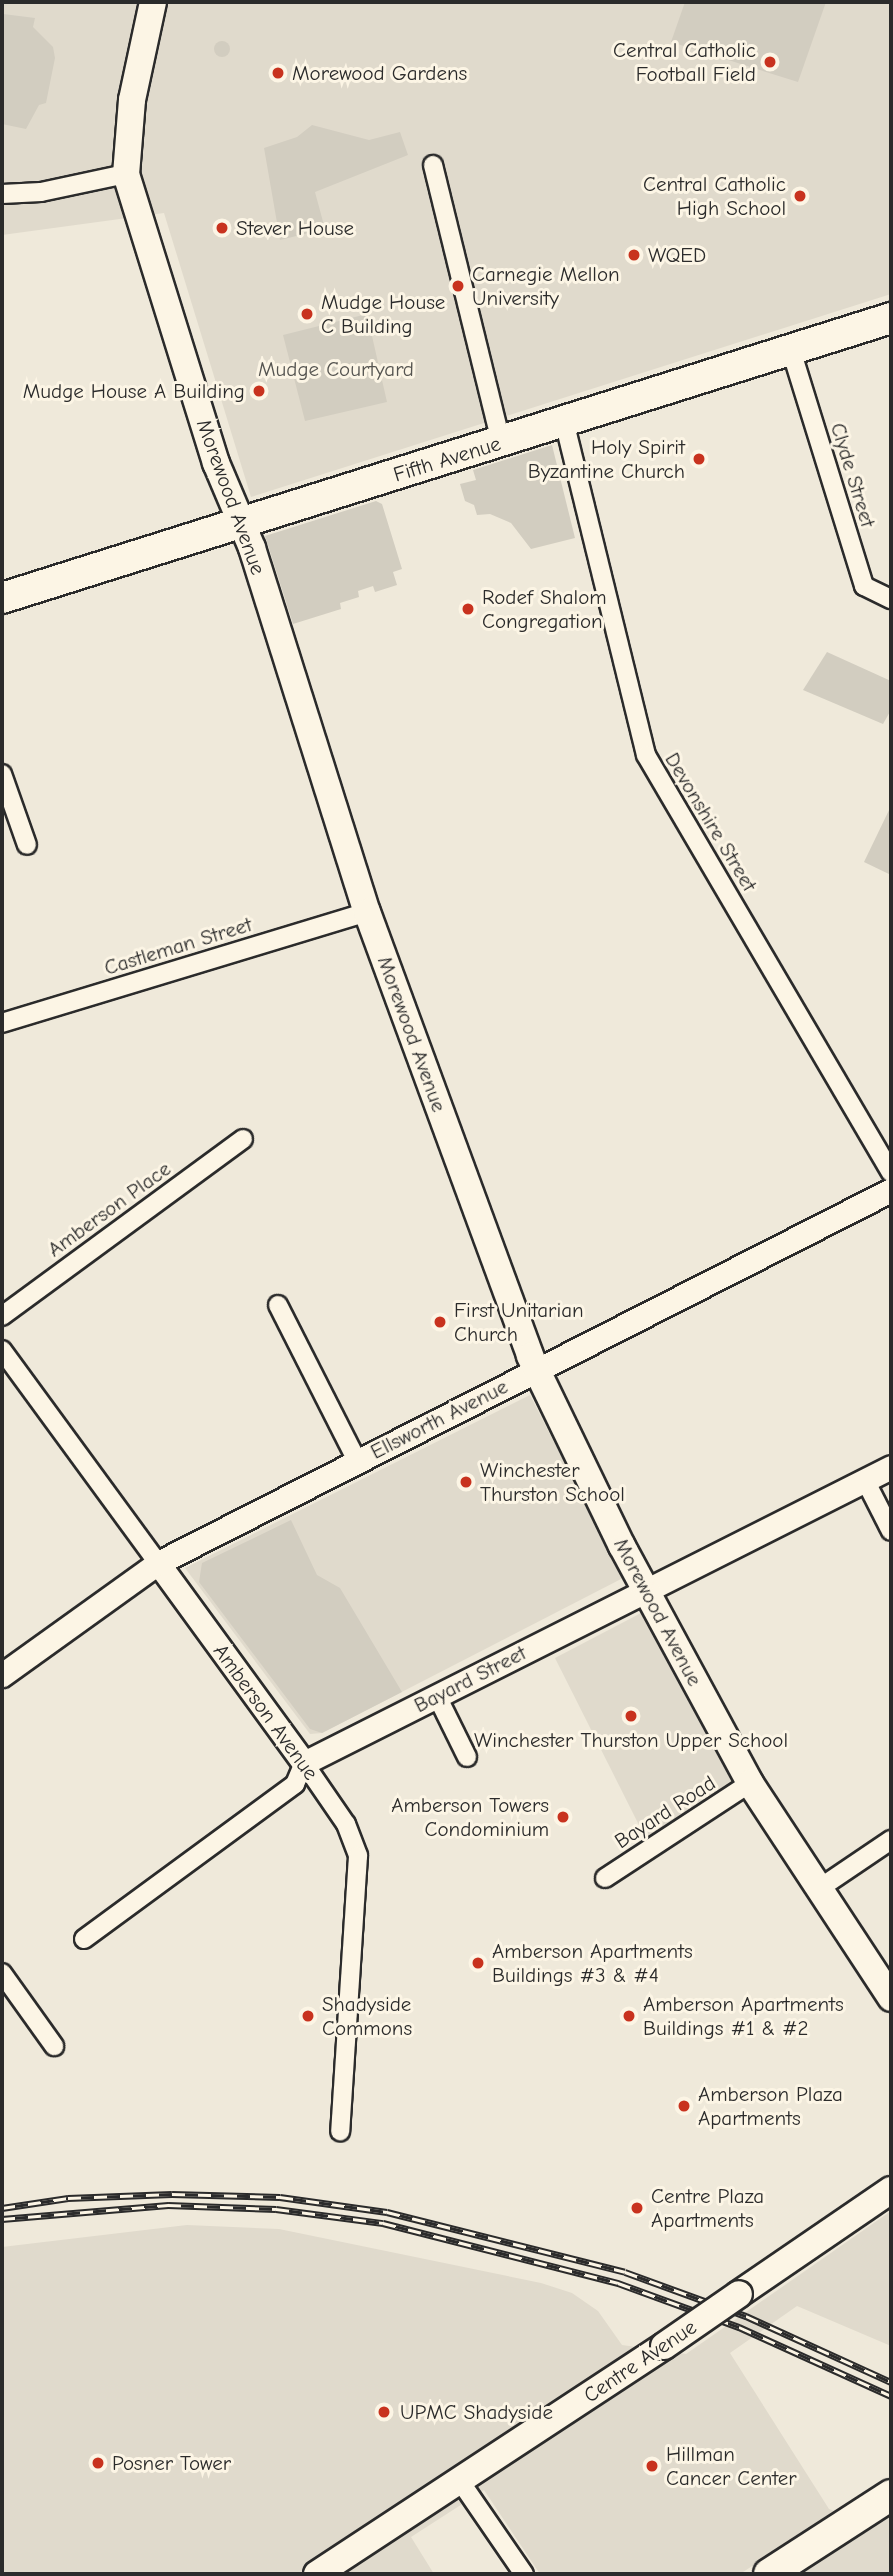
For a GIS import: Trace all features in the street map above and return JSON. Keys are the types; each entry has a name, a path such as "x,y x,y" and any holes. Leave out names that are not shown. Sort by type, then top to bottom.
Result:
{"main road":[{"name":"Morewood Avenue","path":"153,2 132,100 126,174 240,524 252,548 367,912 536,1370 646,1589 750,1783 888,1988"},
{"name":"Fifth Avenue","path":"2,598 891,318"},
{"name":"Centre Avenue","path":"317,2574 664,2346 891,2190"},
{"path":"769,2574 891,2495"}],"street":[{"path":"433,165 501,442"},
{"path":"2,194 41,192 126,174"},
{"name":"Clyde Street","path":"791,349 864,586 891,599"},
{"name":"Devonshire Street","path":"564,422 646,755 891,1172"},
{"path":"2,774 27,845"},
{"name":"Castleman Street","path":"2,1023 367,912"},
{"name":"Amberson Place","path":"2,1316 243,1139"},
{"name":"Ellsworth Avenue","path":"2,1675 158,1563 891,1190"},
{"path":"278,1305 357,1461"},
{"name":"Amberson Avenue","path":"2,1350 346,1824 358,1856 340,2131"},
{"name":"Bayard Street","path":"84,1939 295,1784 304,1763 891,1467"},
{"path":"865,1480 891,1531"},
{"path":"437,1696 467,1757"},
{"name":"Bayard Road","path":"605,1878 750,1783"},
{"path":"820,1888 891,1840"},
{"path":"2,1973 54,2046"},
{"path":"460,2481 524,2574"}],"shaded area":[{"name":"Carnegie Mellon University","path":"2,2 891,2 891,294 251,497 164,213 2,235"},
{"name":"Winchester Thurston School","path":"530,1395 623,1578 322,1733 310,1734 185,1568"},
{"path":"643,1612 732,1782 647,1841 555,1658"},
{"name":"UPMC Shadyside","path":"891,2211 891,2346 797,2306 730,2353 829,2509 871,2526 891,2514 891,2574 795,2574 763,2559 740,2574 540,2574 484,2490 411,2537 434,2574 2,2574 2,2247 187,2225 279,2229 541,2283 572,2293 598,2311 622,2345 686,2354"}],"green space":[{"name":"Central Catholic Football Field","path":"685,2 826,2 798,82 671,42"},
{"path":"3,14 35,18 33,27 53,47 55,58 46,103 39,105 26,129 2,124"},
{"path":"219,41 225,41 230,49 228,55 219,57 214,52 214,46"},
{"path":"312,125 369,140 400,132 408,155 315,192 325,229 280,240 264,148 297,137"},
{"name":"Mudge Courtyard","path":"367,314 387,402 305,421 283,335"},
{"path":"552,445 575,538 531,549 511,523 490,514 477,515 474,505 465,501 460,484 476,480 473,470"},
{"path":"376,501 382,504 402,569 393,572 397,585 375,592 373,586 358,591 359,597 340,603 341,609 293,624 265,536"},
{"path":"827,652 891,681 891,710 883,724 803,690"},
{"path":"891,806 891,875 864,862"},
{"path":"291,1520 317,1575 340,1588 402,1692 322,1733 310,1729 199,1582 202,1563"}],"railway":[{"path":"2,2208 68,2198 172,2194 280,2197 387,2212 625,2272 746,2316 891,2382"},
{"path":"2,2219 168,2205 276,2209 383,2223 618,2283 739,2327 891,2396"}],"place":[{"name":"Central Catholic Football Field","path":"770,62"},
{"name":"Morewood Gardens","path":"278,73"},
{"name":"Central Catholic High School","path":"800,196"},
{"name":"Stever House","path":"222,228"},
{"name":"WQED","path":"634,255"},
{"name":"Carnegie Mellon University","path":"458,286"},
{"name":"Mudge House C Building","path":"307,314"},
{"name":"Mudge House A Building","path":"259,391"},
{"name":"Holy Spirit Byzantine Church","path":"699,459"},
{"name":"Rodef Shalom Congregation","path":"468,609"},
{"name":"First Unitarian Church","path":"440,1322"},
{"name":"Winchester Thurston School","path":"466,1482"},
{"name":"Winchester Thurston Upper School","path":"631,1716"},
{"name":"Amberson Towers Condominium","path":"563,1817"},
{"name":"Amberson Apartments Buildings #3 & #4","path":"478,1963"},
{"name":"Shadyside Commons","path":"308,2016"},
{"name":"Amberson Apartments Buildings #1 & #2","path":"629,2016"},
{"name":"Amberson Plaza Apartments","path":"684,2106"},
{"name":"Centre Plaza Apartments","path":"637,2208"},
{"name":"UPMC Shadyside","path":"384,2412"},
{"name":"Posner Tower","path":"98,2463"},
{"name":"Hillman Cancer Center","path":"652,2466"}]}
